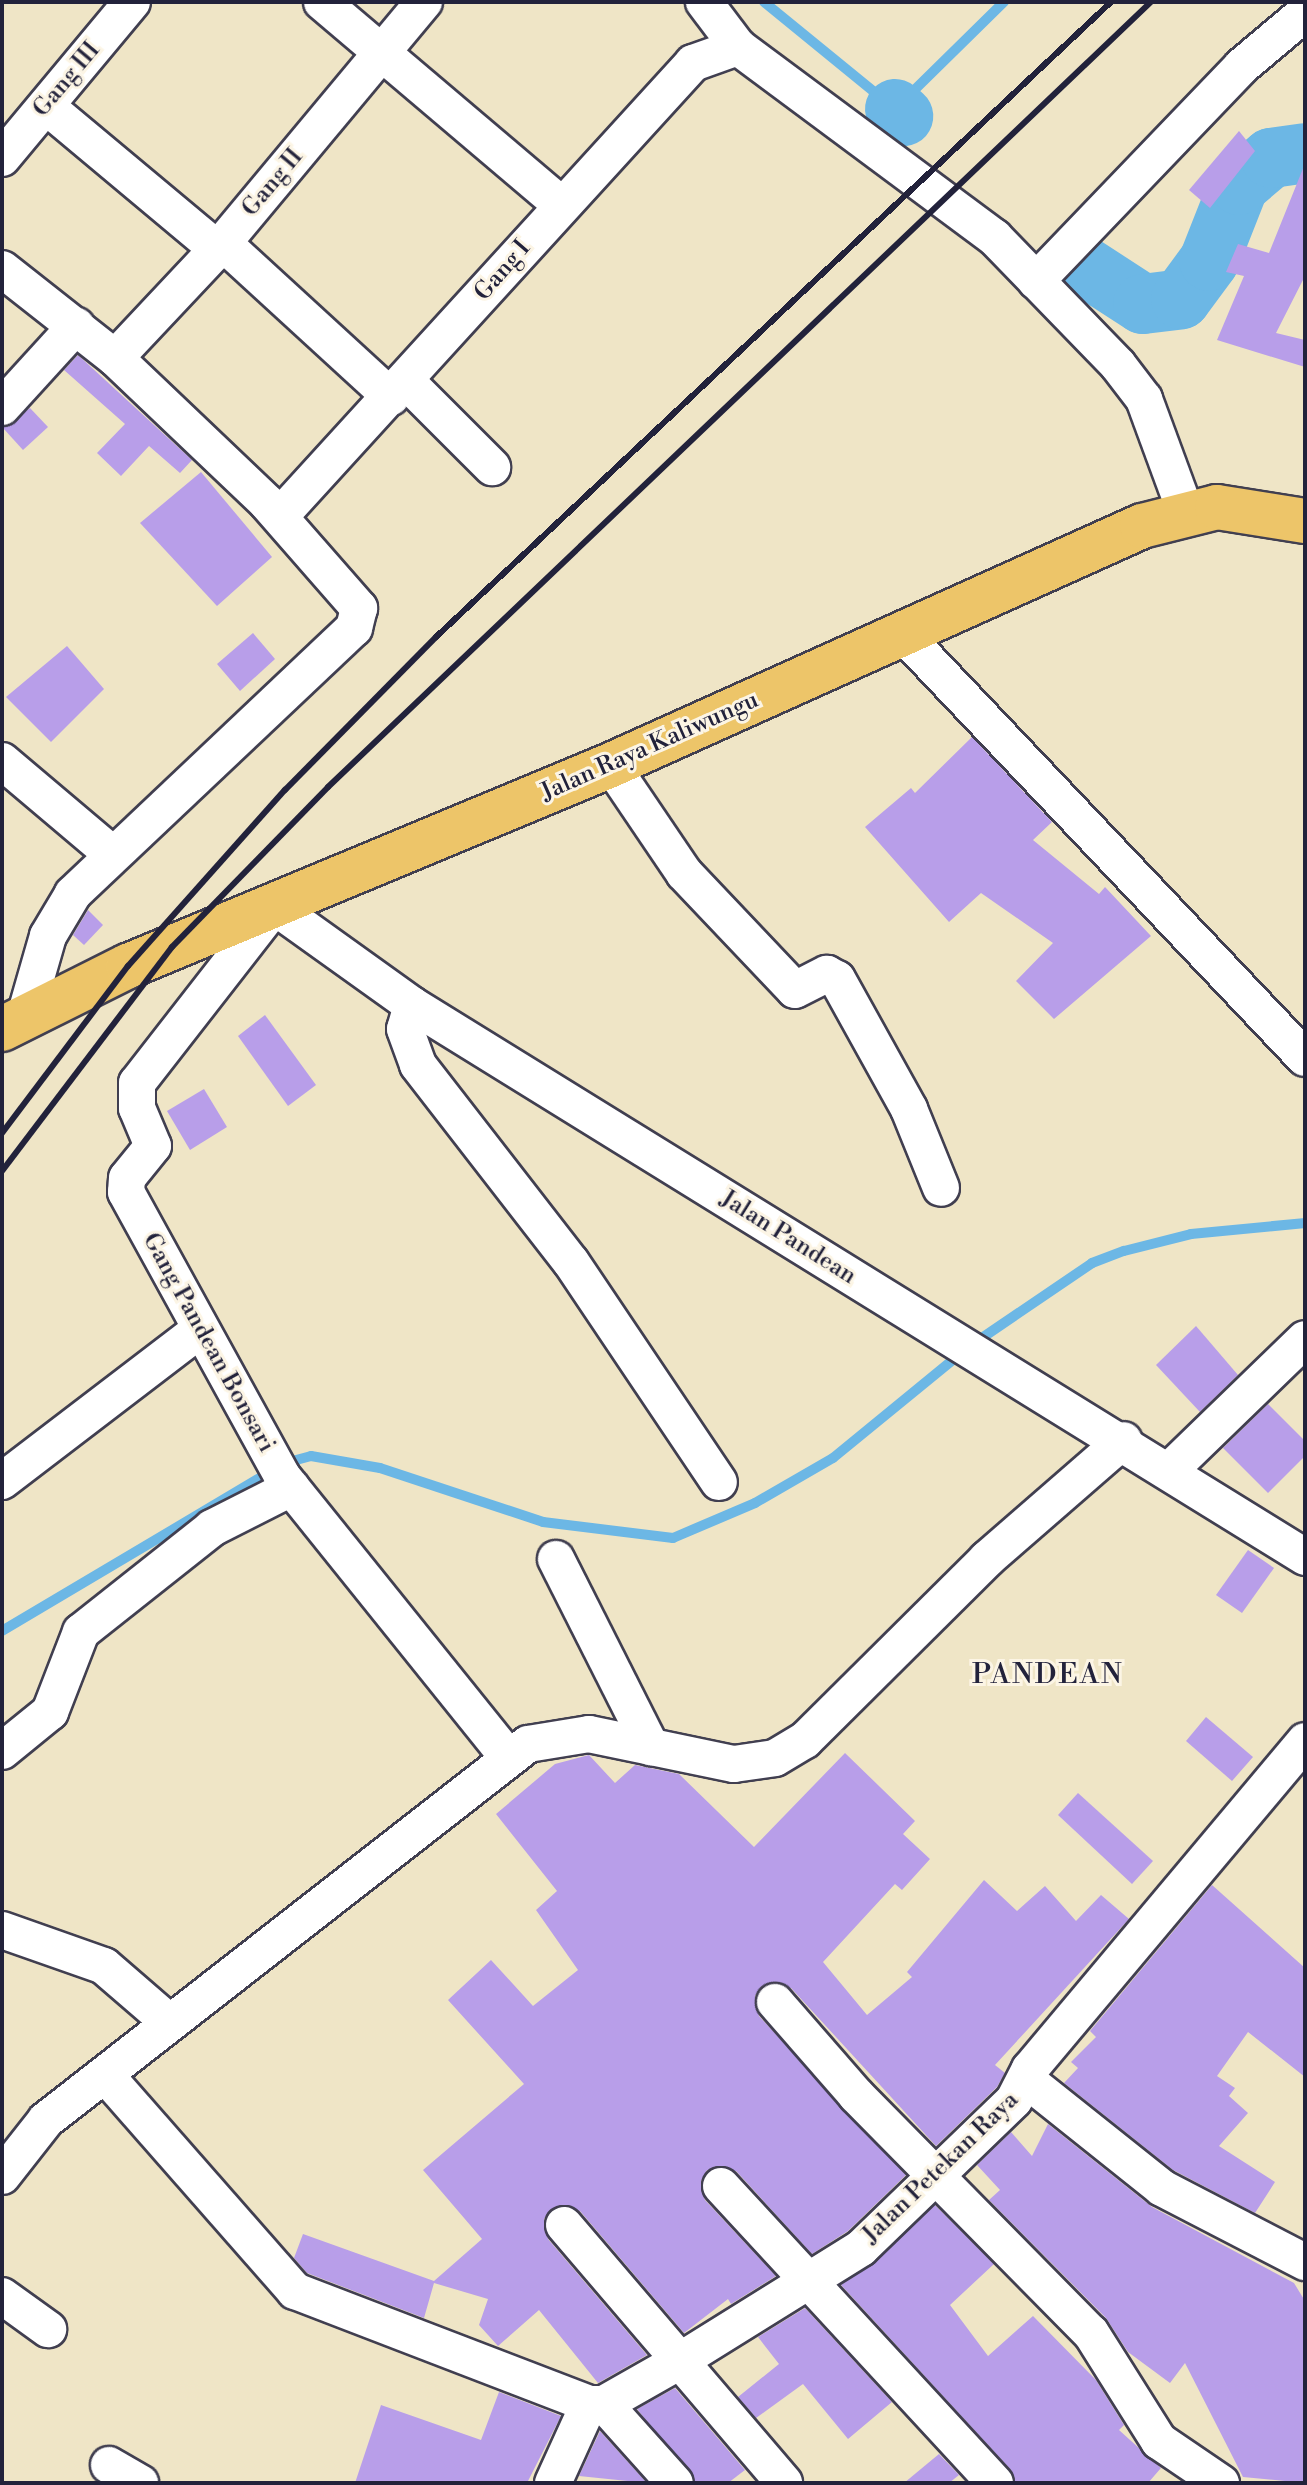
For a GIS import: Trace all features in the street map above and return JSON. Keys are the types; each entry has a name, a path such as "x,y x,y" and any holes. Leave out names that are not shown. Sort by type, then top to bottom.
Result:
{"main road":[{"name":"Jalan Raya Kaliwungu","path":"14,1022 157,953 275,910 611,765 1080,551 1186,513 1247,507 1305,521"}],"street":[{"name":"Gang III","path":"2,158 132,2"},
{"path":"322,2 561,205"},
{"name":"Gang II","path":"115,358 220,246 424,2"},
{"path":"704,2 738,47 994,237 1036,281 1144,399 1186,513"},
{"path":"1036,281 1242,66 1305,13"},
{"name":"Gang I","path":"280,516 693,63 738,47"},
{"path":"46,106 492,467"},
{"path":"2,269 115,358 280,516 354,598 359,619 112,854 56,920 14,1022"},
{"path":"2,407 76,326"},
{"path":"903,634 1305,1058"},
{"path":"2,761 112,854"},
{"path":"611,765 684,873 795,990 835,976 909,1109 941,1188"},
{"name":"Jalan Pandean","path":"275,910 412,1005 942,1335 1172,1468 1305,1557"},
{"name":"Gang Pandean Bonsari","path":"275,910 137,1083 137,1108 153,1146 127,1178 126,1192 198,1331 280,1471 508,1757"},
{"path":"412,1005 405,1029 418,1065 571,1262 719,1482"},
{"path":"2,1481 198,1331"},
{"path":"1172,1468 1305,1339"},
{"path":"2,2176 46,2120 107,2077 170,2023 508,1757 553,1736 589,1734 703,1761 755,1763 805,1740 987,1559 1124,1440"},
{"path":"2,1751 50,1712 81,1632 280,1471"},
{"path":"556,1559 651,1747"},
{"name":"Jalan Petekan Raya","path":"596,2404 678,2362 808,2277 861,2248 1028,2081 1030,2069 1305,1741"},
{"path":"2,1930 104,1966 170,2023"},
{"path":"775,2002 934,2174 1091,2333 1159,2441 1221,2483"},
{"path":"107,2077 295,2291 596,2404 675,2483"},
{"path":"1028,2081 1162,2188 1305,2262"},
{"path":"721,2186 995,2483"},
{"path":"564,2225 784,2483"},
{"path":"2,2296 48,2329"},
{"path":"553,2483 596,2404"},
{"path":"109,2465 140,2483"}],"building":[{"path":"1239,131 1255,151 1210,208 1189,190"},
{"path":"1304,166 1305,276 1276,333 1305,340 1305,367 1217,340 1244,276 1226,272 1238,244 1269,253"},
{"path":"78,355 192,460 180,473 149,446 121,476 97,453 125,424 64,370"},
{"path":"30,408 48,427 23,450 3,428"},
{"path":"201,472 272,557 217,606 140,523"},
{"path":"253,633 275,659 240,691 217,664"},
{"path":"67,646 104,689 51,742 6,697"},
{"path":"972,737 1052,822 1033,840 1099,894 1105,887 1151,936 1054,1019 1016,981 1053,943 981,893 949,922 865,827 911,788 915,793"},
{"path":"88,910 103,925 84,945 73,935"},
{"path":"265,1015 316,1085 288,1106 238,1036"},
{"path":"204,1089 227,1127 190,1150 167,1111"},
{"path":"1196,1326 1238,1375 1200,1412 1156,1365"},
{"path":"1268,1404 1305,1441 1305,1456 1268,1493 1223,1448"},
{"path":"1248,1550 1274,1568 1242,1613 1216,1595"},
{"path":"1206,1717 1253,1757 1232,1781 1186,1741"},
{"path":"845,1753 915,1821 903,1834 930,1859 902,1890 895,1884 823,1962 867,2015 912,1977 907,1972 984,1880 1017,1911 1045,1886 1076,1921 1101,1895 1129,1919 995,2065 1005,2073 997,2087 936,2146 791,1988 762,1986 755,1996 759,2016 906,2175 848,2231 812,2254 736,2171 707,2170 701,2181 705,2200 776,2276 731,2304 728,2299 684,2333 580,2211 551,2209 544,2219 548,2239 647,2355 598,2383 539,2310 498,2346 479,2325 488,2299 434,2283 424,2318 307,2273 294,2258 303,2234 434,2281 482,2239 423,2170 524,2084 448,2000 491,1960 533,2006 578,1970 536,1910 557,1891 496,1814 555,1764 589,1755 615,1783 635,1765 679,1774 754,1847"},
{"path":"1078,1793 1153,1861 1132,1884 1058,1815"},
{"path":"1212,1885 1305,1968 1305,2077 1248,2032 1217,2076 1235,2088 1229,2096 1248,2113 1219,2146 1275,2182 1255,2213 1173,2170 1064,2083 1078,2068 1071,2062 1096,2037 1090,2031"},
{"path":"1048,2124 1152,2207 1294,2283 1305,2301 1305,2483 1243,2477 1185,2363 1170,2383 1128,2352 1106,2318 989,2200 1000,2190 977,2165 1011,2132 1032,2156"},
{"path":"935,2205 994,2264 950,2305 988,2356 1033,2316 1096,2380 1124,2425 1119,2430 1161,2468 1148,2483 1015,2483 1010,2469 841,2285"},
{"path":"805,2308 892,2402 848,2439 803,2384 756,2418 738,2397 779,2364 758,2337"},
{"path":"675,2388 745,2470 728,2483 695,2483 637,2409"},
{"path":"499,2392 561,2416 527,2483 355,2483 381,2405 481,2440"},
{"path":"600,2431 647,2483 579,2476"},
{"path":"939,2454 959,2475 949,2483 904,2483"}],"waterway":[{"path":"764,2 895,109 1004,2"},
{"path":"895,109 903,116"},
{"path":"1078,262 1143,304 1181,299 1209,261 1239,185 1271,158 1305,153"},
{"path":"973,1344 1092,1263 1124,1251 1191,1234 1305,1223"},
{"path":"2,1631 285,1463 311,1456 380,1468 543,1522 673,1538 755,1503 833,1458 960,1354"}],"railway":[{"path":"2,1133 128,966 285,790 436,637 1111,2"},
{"path":"2,1171 172,947 328,787 1151,2"}],"district":[{"name":"PANDEAN","path":"1048,1675"}]}
